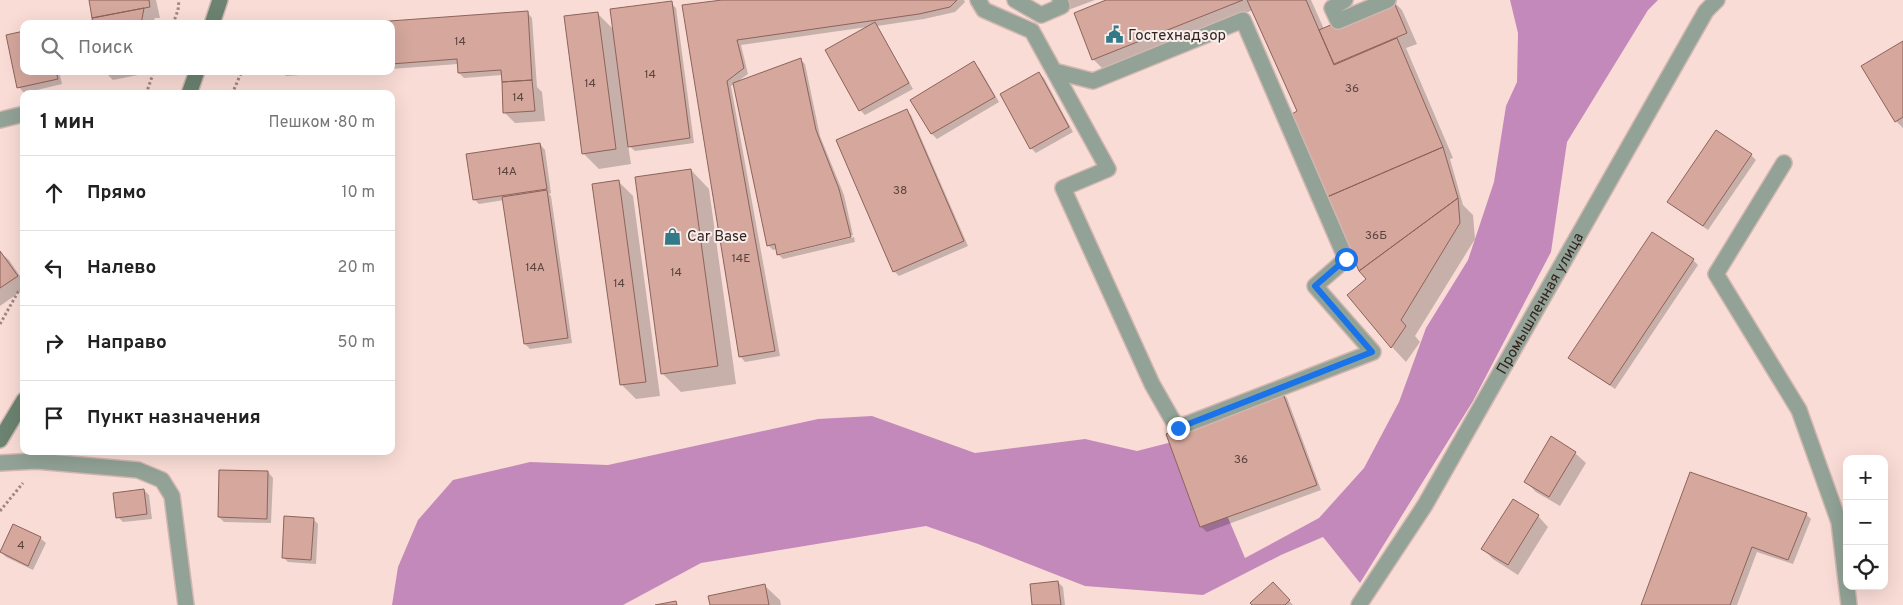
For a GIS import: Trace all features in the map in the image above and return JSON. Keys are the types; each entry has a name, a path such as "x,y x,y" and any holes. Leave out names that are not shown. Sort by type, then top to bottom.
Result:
{"main road":[{"path":"214,20 223,0"},
{"path":"190,90 196,75"},
{"path":"0,440 20,407"}],"street":[{"path":"978,0 984,10 1032,31 1054,71 1108,169 1063,188 1152,384 1178,428 1372,352 1315,286 1346,259 1242,20 1094,81 1054,71"},
{"path":"1016,0 1042,15 1062,6 1060,0"},
{"path":"1345,0 1332,8 1338,21 1388,0"},
{"name":"Промышленная улица","path":"1359,605 1424,505 1706,11 1717,0"},
{"path":"0,120 20,115"},
{"path":"1784,163 1716,274 1799,410 1839,522 1848,605"},
{"path":"0,463 36,461 138,470 162,480 172,496 186,605"}],"path":[{"path":"174,20 179,0"},
{"path":"147,90 153,75"},
{"path":"234,90 240,75"},
{"path":"0,324 20,291"}],"shaded area":[{"path":"1510,0 1658,0 1648,10 1567,142 1551,252 1473,401 1360,583 1323,537 1281,555 1203,595 1085,586 978,544 926,526 701,563 623,605 392,605 398,567 418,520 453,480 530,462 608,465 818,419 872,416 975,453 1085,439 1137,451 1180,440 1202,456 1245,558 1319,518 1364,468 1399,402 1426,328 1468,260 1494,182 1506,106 1517,82 1518,33"}],"building":[{"path":"89,0 149,0 150,7 92,18"},
{"path":"722,0 957,0 950,7 919,14 737,40 744,68 727,81 775,351 739,357 682,5"},
{"path":"1106,0 1243,0 1092,60 1074,13"},
{"path":"1247,0 1306,0 1334,65 1397,38 1443,147 1327,197 1292,114 1297,111"},
{"path":"1388,0 1393,0 1407,33 1334,64 1319,30"},
{"path":"672,1 690,138 628,147 610,9"},
{"path":"144,8 142,20 92,20 92,18"},
{"path":"528,11 532,80 502,82 501,70 458,73 457,59 395,64 395,21"},
{"path":"598,12 616,149 582,154 564,16"},
{"path":"875,22 909,83 859,111 825,50"},
{"path":"20,32 20,75 57,75 58,79 17,88 6,35"},
{"path":"1903,41 1903,117 1895,122 1861,66"},
{"path":"801,58 816,130 839,189 851,237 777,255 775,244 767,246 733,83"},
{"path":"974,61 995,97 931,134 910,100"},
{"path":"1039,72 1069,127 1030,149 1000,94"},
{"path":"532,80 535,111 503,113 502,82"},
{"path":"907,109 964,241 893,272 836,140"},
{"path":"1716,130 1752,154 1703,226 1667,202"},
{"path":"540,143 547,189 473,200 466,154"},
{"path":"1443,147 1458,198 1359,271 1327,197"},
{"path":"691,169 718,366 661,374 635,177"},
{"path":"619,180 646,382 620,385 592,184"},
{"path":"547,190 568,338 524,344 502,197"},
{"path":"1458,198 1460,223 1401,320 1406,326 1391,348 1347,295 1366,279 1359,271"},
{"path":"1652,232 1694,259 1610,385 1568,358"},
{"path":"0,251 18,276 0,288"},
{"path":"1282,391 1317,485 1200,527 1166,434"},
{"path":"1551,436 1576,452 1549,497 1524,482"},
{"path":"219,470 268,471 267,519 218,517"},
{"path":"1690,472 1807,513 1788,560 1752,547 1730,605 1641,605"},
{"path":"144,489 147,514 116,518 113,493"},
{"path":"1513,499 1539,515 1508,565 1481,549"},
{"path":"284,516 314,518 311,560 282,558"},
{"path":"13,524 41,537 28,566 0,552"},
{"path":"1058,581 1061,605 1032,605 1030,584"},
{"path":"1273,582 1290,600 1285,605 1252,605 1250,603"},
{"path":"765,584 769,605 710,605 708,596"},
{"path":"676,601 677,605 655,605"}],"place":[{"name":"Гостехнадзор","path":"1114,35"},
{"name":"Car Base","path":"673,236"}],"route":[{"path":"1178,428 1372,352 1315,286 1346,259"}]}
